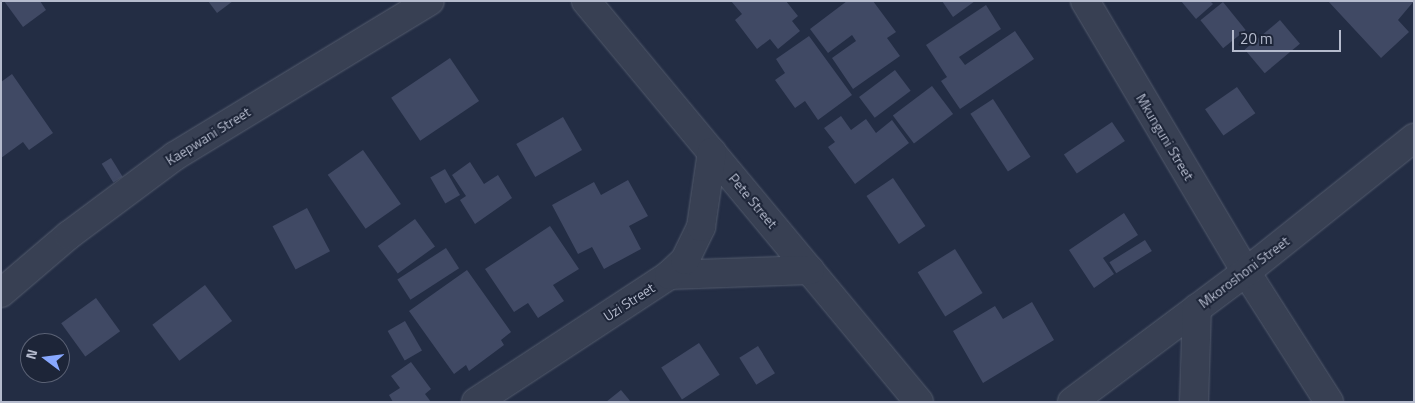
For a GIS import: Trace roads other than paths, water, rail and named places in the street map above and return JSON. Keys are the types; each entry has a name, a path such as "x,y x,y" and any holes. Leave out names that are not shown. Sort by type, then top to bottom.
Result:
{"street":[{"name":"Kaepwani Street","path":"1,293 69,235 175,156 430,1"},
{"name":"Pete Street","path":"586,1 919,402"},
{"name":"Mkunguni Street","path":"1085,1 1246,272 1329,402"},
{"name":"Mkoroshoni Street","path":"1072,402 1246,272 1414,138"},
{"name":"Uzi Street","path":"476,402 668,276 685,260 701,227 712,152"},
{"path":"668,276 810,270"},
{"path":"1194,402 1197,308"}]}
